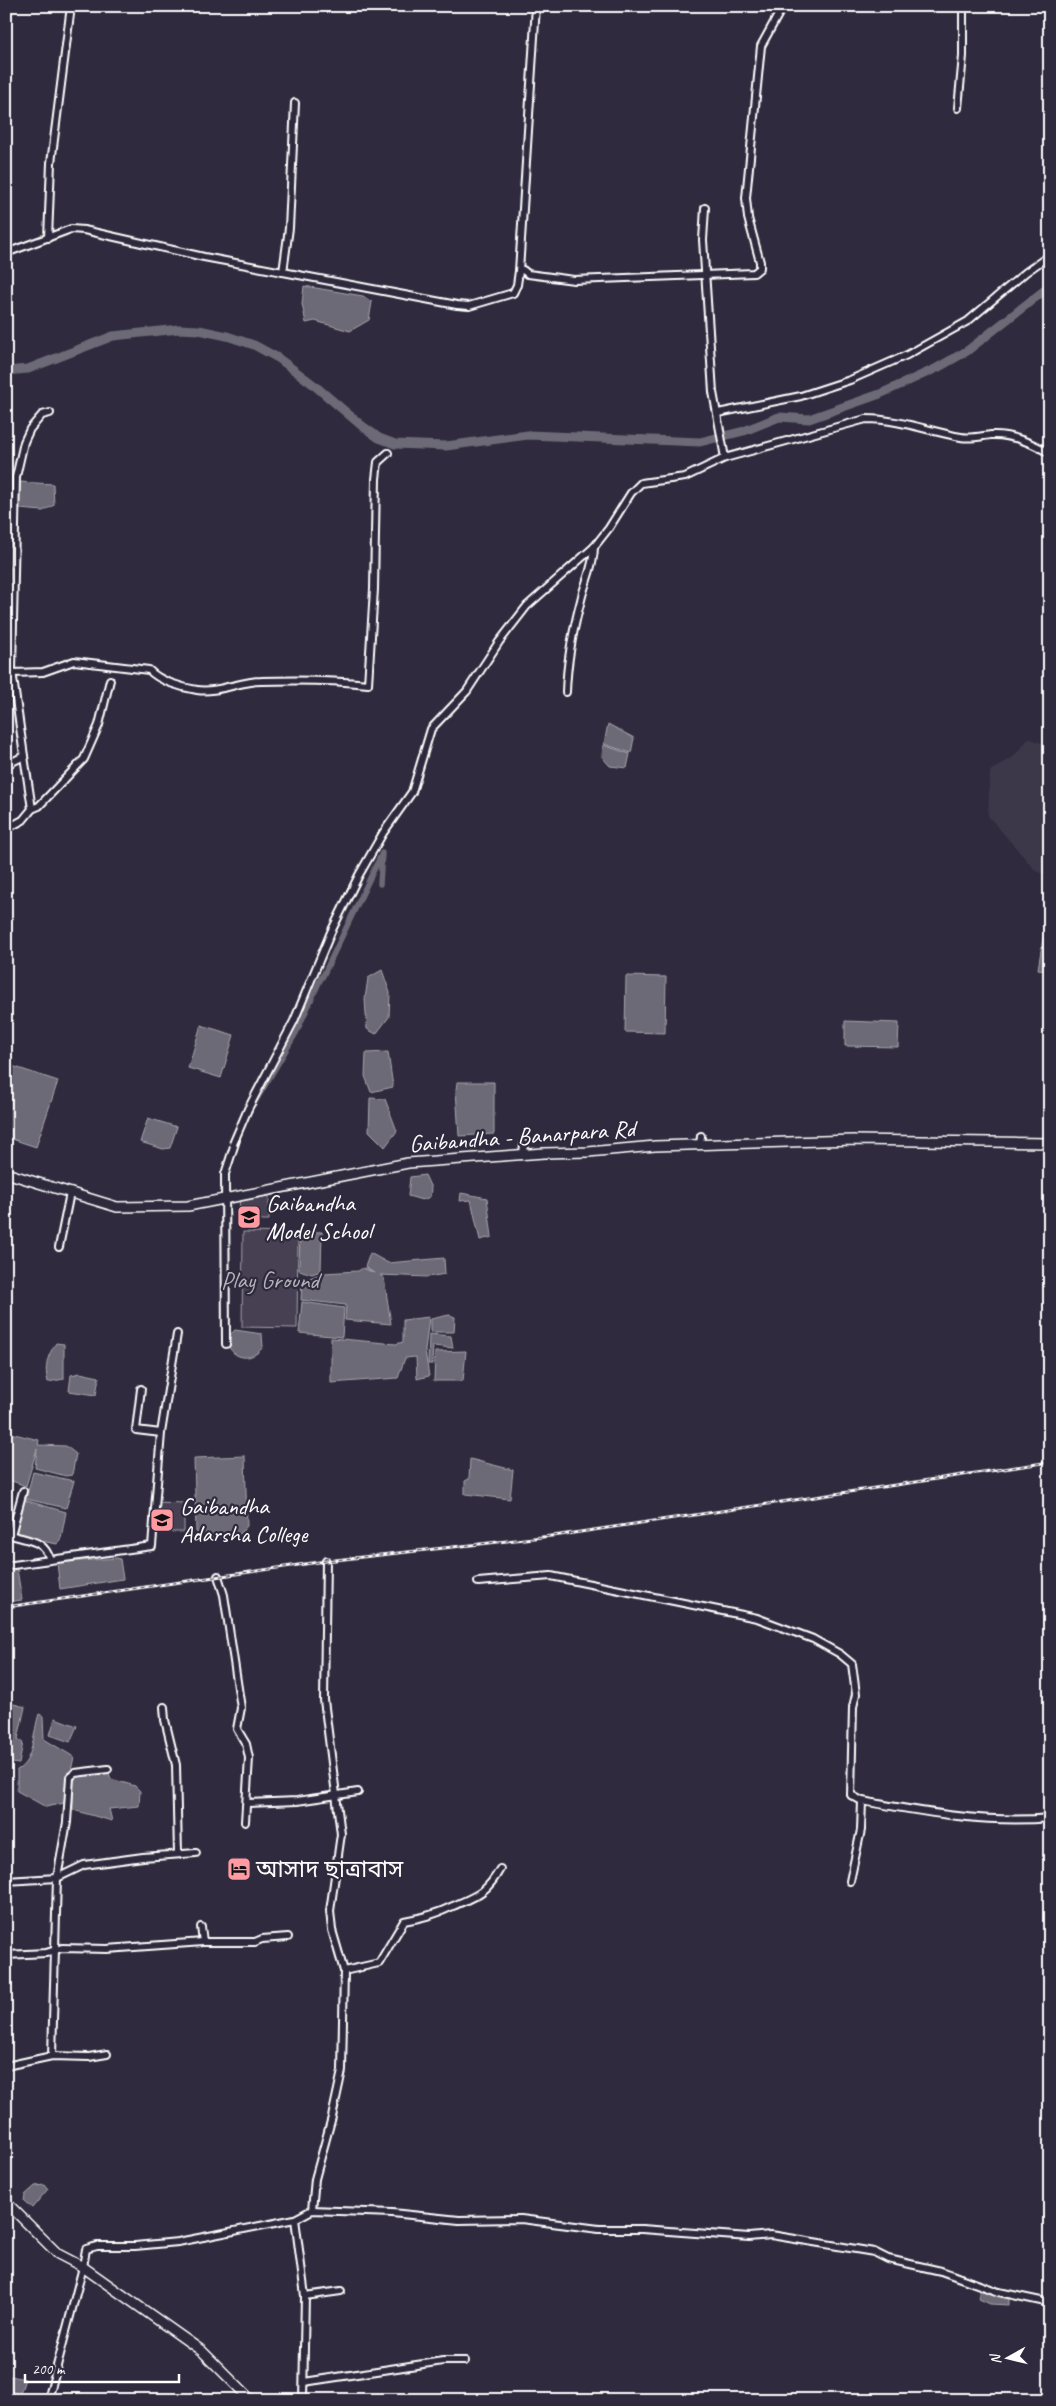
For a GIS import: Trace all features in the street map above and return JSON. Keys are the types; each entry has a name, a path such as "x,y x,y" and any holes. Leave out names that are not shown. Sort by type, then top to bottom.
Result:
{"main road":[{"name":"Gaibandha - Banarpara Rd","path":"6,1173 117,1207 188,1206 408,1163 701,1140 853,1140 1050,1144"},
{"path":"6,2202 58,2254 83,2267 202,2351 250,2400"}],"street":[{"path":"48,238 51,163 71,6"},
{"path":"6,253 71,229 84,230 283,272 469,306 513,293 519,271 536,6"},
{"path":"519,271 523,270 528,274 574,280 744,274 754,273 760,268 748,218 746,198 761,46 783,6"},
{"path":"958,108 963,56 963,6"},
{"path":"283,272 289,228 295,103"},
{"path":"705,208 705,275 713,392 725,457"},
{"path":"718,417 801,396 850,380 907,355 968,321 1026,272 1050,255"},
{"path":"32,808 12,674 16,477 24,442 30,429 42,415 50,413"},
{"path":"226,1199 221,1171 248,1109 294,1021 359,875 383,833 412,792 432,729 467,691 498,642 527,606 594,547 631,493 641,483 685,477 725,457 866,419 885,419 963,438 994,435 1011,438 1028,442 1050,454"},
{"path":"12,674 43,672 66,662 74,661 149,670 155,676 197,690 230,687 261,681 318,679 368,684 374,589 376,479 378,462 388,453"},
{"path":"566,692 567,668 581,598 594,558 594,547"},
{"path":"6,829 23,820 32,808 39,806 84,760 99,725 110,680"},
{"path":"6,765 24,756"},
{"path":"226,1344 225,1174 240,1127"},
{"path":"523,1154 524,1144"},
{"path":"60,1247 70,1193"},
{"path":"6,1566 152,1546 161,1433 177,1334"},
{"path":"141,1389 136,1430 161,1433"},
{"path":"23,1491 11,1535 44,1545 50,1560"},
{"path":"312,2210 315,2179 342,2071 344,1971 332,1930 330,1911 341,1834 324,1700 326,1561"},
{"path":"218,1576 224,1595 241,1708 237,1729 246,1744 248,1758 248,1803 245,1822"},
{"path":"478,1582 551,1576 757,1618 828,1646 852,1664 856,1694 853,1707 851,1795 862,1801 942,1815 989,1818 1050,1818"},
{"path":"164,1707 176,1765 178,1854"},
{"path":"52,2056 57,1878 67,1822 70,1777 75,1773 108,1769"},
{"path":"248,1803 297,1801 358,1792"},
{"path":"850,1881 861,1830 862,1801"},
{"path":"6,1881 57,1878 84,1865 196,1853"},
{"path":"344,1971 379,1963 404,1921 446,1910 478,1896 493,1882 500,1869"},
{"path":"201,1927 203,1942"},
{"path":"6,1955 46,1953 62,1948 108,1949 153,1947 203,1942 255,1942 262,1939 288,1937"},
{"path":"6,2066 52,2056 89,2057 107,2054"},
{"path":"48,2400 83,2267 86,2248 178,2242 295,2219 312,2210 392,2213 459,2220 520,2219 599,2229 642,2229 749,2237 772,2234 874,2252 888,2259 941,2271 999,2292 1050,2303"},
{"path":"295,2219 305,2296 303,2400"},
{"path":"305,2296 341,2291"},
{"path":"304,2382 443,2361 465,2362"}],"shaded area":[{"path":"304,286 363,296 372,302 369,320 350,331 315,321 306,323 302,304"},
{"path":"20,482 53,484 54,505 43,511 19,509"},
{"path":"608,724 634,738 631,753 604,744"},
{"path":"1029,738 1050,747 1050,877 1036,871 988,816 990,771 1012,758"},
{"path":"603,745 630,754 627,768 610,766 602,757"},
{"path":"1050,901 1050,971 1038,969"},
{"path":"382,970 390,993 389,1017 376,1034 367,1029 365,999 368,978"},
{"path":"626,976 666,977 665,1033 625,1032"},
{"path":"845,1021 899,1023 898,1047 845,1046"},
{"path":"201,1025 234,1035 221,1078 188,1068"},
{"path":"388,1052 393,1087 371,1092 365,1076 366,1053"},
{"path":"6,1064 58,1081 36,1147 6,1137"},
{"path":"457,1082 494,1082 494,1134 459,1136"},
{"path":"370,1098 385,1099 397,1131 385,1147 369,1131"},
{"path":"148,1118 177,1127 170,1148 163,1149 140,1142"},
{"path":"425,1175 431,1188 430,1197 422,1200 408,1196 410,1177"},
{"path":"461,1193 487,1198 492,1237 480,1240 471,1200 460,1201"},
{"path":"300,1231 322,1232 321,1271 312,1274 299,1270"},
{"path":"370,1253 388,1263 444,1258 445,1274 428,1277 380,1275 384,1278 391,1324 345,1320 346,1305 301,1300 302,1281 323,1273 358,1271 363,1268 374,1273 365,1267"},
{"path":"302,1302 344,1308 342,1337 299,1333"},
{"path":"449,1315 455,1317 454,1332 431,1332 431,1319"},
{"path":"429,1317 425,1351 429,1376 417,1379 416,1357 405,1358 398,1378 331,1383 331,1338 396,1344 403,1342 403,1320"},
{"path":"235,1330 262,1334 263,1347 256,1354 248,1357 234,1354 228,1342"},
{"path":"429,1334 451,1336 453,1348 433,1346 432,1364 428,1364"},
{"path":"56,1343 64,1344 64,1379 48,1382 47,1362 50,1352"},
{"path":"466,1351 463,1381 434,1381 435,1352"},
{"path":"80,1373 99,1377 96,1395 69,1391 71,1375"},
{"path":"6,1432 39,1440 38,1445 66,1446 76,1454 72,1475 66,1476 35,1468 37,1449 26,1486 6,1479"},
{"path":"245,1456 247,1526 239,1535 208,1538 196,1532 194,1458"},
{"path":"470,1459 513,1470 510,1499 465,1494 465,1481 469,1479"},
{"path":"33,1472 74,1481 66,1508 26,1499"},
{"path":"24,1500 66,1512 61,1538 57,1544 21,1537 15,1531"},
{"path":"120,1559 123,1579 60,1589 57,1563"},
{"path":"17,1569 22,1600 6,1602 6,1570"},
{"path":"6,1702 25,1707 18,1739 23,1742 19,1764 6,1762"},
{"path":"39,1714 43,1716 44,1739 74,1757 64,1803 46,1807 17,1791 17,1770 23,1766 30,1753"},
{"path":"55,1718 77,1726 70,1742 50,1735"},
{"path":"108,1770 111,1779 135,1786 140,1791 139,1806 109,1809 112,1821 73,1810 74,1774"},
{"path":"45,2185 48,2189 32,2208 24,2201 25,2195 35,2186"},
{"path":"979,2291 1003,2294 1009,2298 1009,2305 990,2304 979,2299"},
{"path":"6,2375 25,2379 20,2394 6,2390"}],"green space":[{"path":"269,1195 269,1220 241,1220 239,1198"},
{"name":"Play Ground","path":"243,1232 298,1233 297,1328 242,1327"},
{"path":"156,1502 184,1503 184,1532 155,1532"}],"waterway":[{"path":"6,371 28,369 113,336 179,329 199,330 227,336 254,345 278,358 314,385 361,425 379,438 395,444 446,446 528,435 700,442 744,431 779,417 809,419 880,394 937,368 967,351 1050,286"},
{"path":"322,978 382,853 380,884"},
{"path":"254,1104 296,1033 322,976"}],"railway":[{"path":"6,1607 326,1561 560,1535 1050,1462"}],"place":[{"name":"Gaibandha Model School","path":"249,1217"},
{"name":"Gaibandha Adarsha College","path":"162,1520"},
{"name":"আসাদ ছাত্রাবাস","path":"239,1869"}]}
